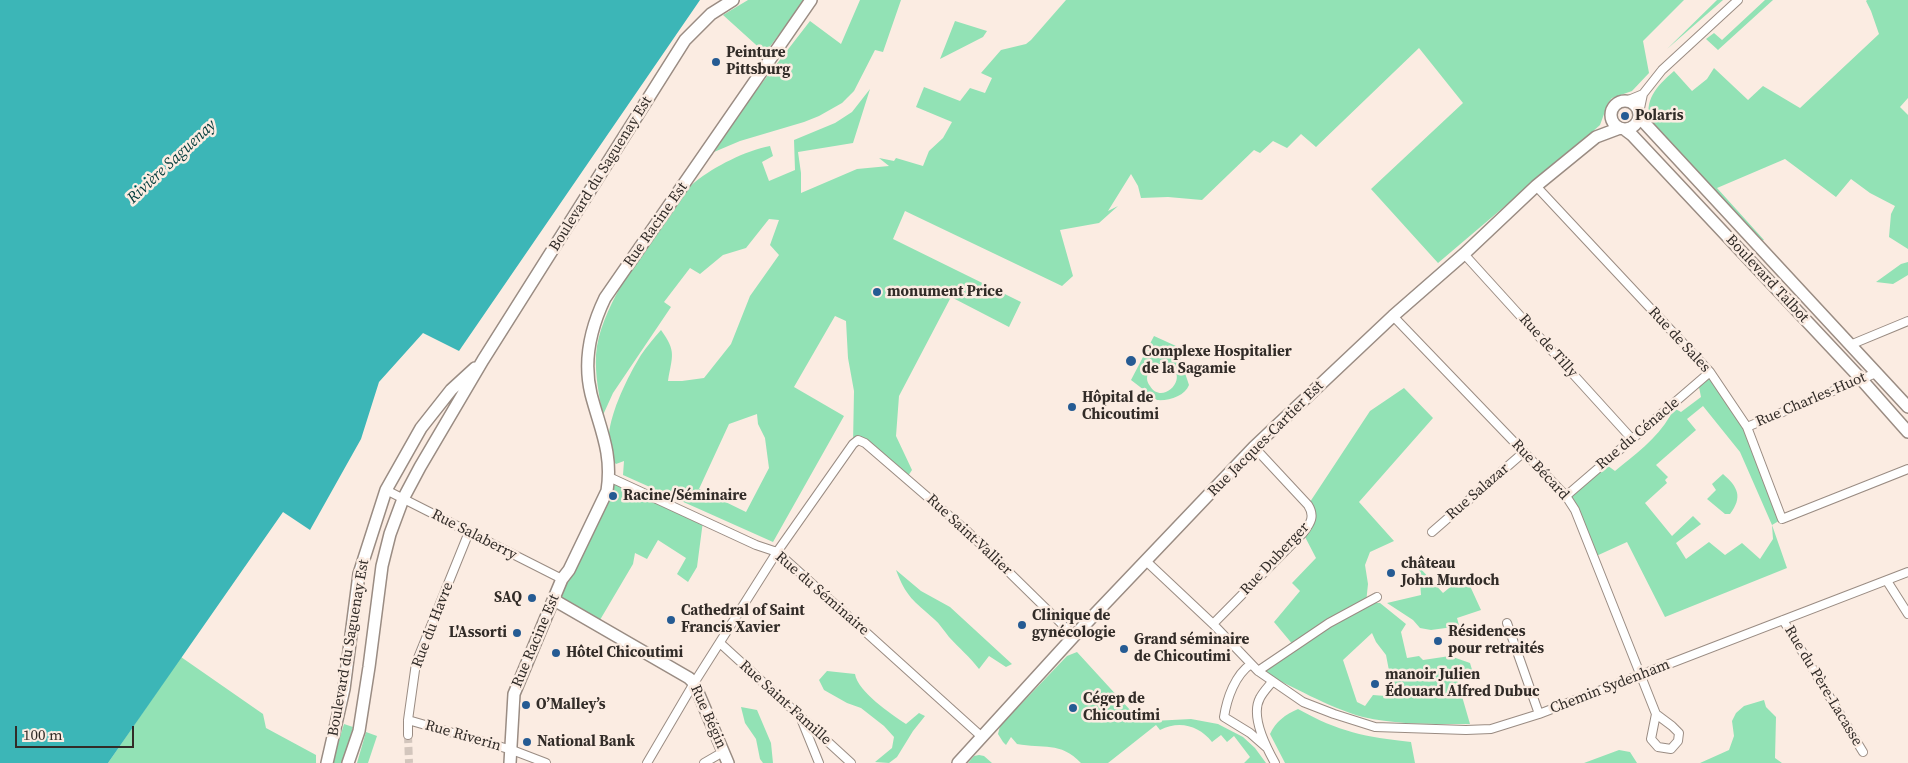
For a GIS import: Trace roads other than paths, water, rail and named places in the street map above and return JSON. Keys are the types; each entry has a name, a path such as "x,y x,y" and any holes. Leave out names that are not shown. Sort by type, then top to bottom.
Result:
{"main road":[{"name":"Boulevard du Saguenay Est","path":"348,763 359,731 382,566 390,534 403,499 484,360 685,40 711,14 733,0"},
{"name":"Rue Racine Est","path":"510,763 514,694 562,579 570,570 607,491 609,477 606,442 590,392 588,366 590,339 596,318 605,298 811,0"},
{"path":"1626,101 1635,105 1639,115 1635,126 1622,129 1612,122 1611,114 1616,104 1626,101"},
{"name":"Rue Jacques-Cartier Est","path":"958,763 1074,636 1254,447 1393,316 1464,254 1536,186 1596,137 1611,114"},
{"name":"Boulevard Talbot","path":"1639,115 1908,407"},
{"name":"Boulevard Talbot","path":"1622,129 1632,135 1861,379 1908,432"},
{"name":"Rue Jacques-Cartier Est","path":"1596,137 1622,129"},
{"name":"Boulevard du Saguenay Est","path":"327,763 344,689 359,574 386,490 421,428 451,390 484,360"},
{"name":"Rue Bégin","path":"554,600 689,678 694,683 728,763"}],"street":[{"path":"1639,115 1643,94 1662,70 1738,0"},
{"path":"1626,101 1643,94"},
{"name":"Rue de Sales","path":"1536,186 1710,372 1747,427 1782,519 1908,470"},
{"name":"Rue de Tilly","path":"1464,254 1632,439"},
{"name":"Rue Bécard","path":"1393,316 1566,496 1575,510 1656,714 1678,733 1678,741 1671,749 1661,749 1651,739 1656,714"},
{"path":"1850,345 1908,321"},
{"name":"Rue du Cénacle","path":"1566,496 1710,372"},
{"name":"Rue Charles-Huot","path":"1747,427 1876,373"},
{"name":"Rue Saint-Vallier","path":"777,552 853,444 858,440 865,443 968,532 1074,636"},
{"name":"Rue Duberger","path":"1213,624 1303,533 1312,519 1312,511 1308,505 1254,447"},
{"name":"Rue Salazar","path":"1432,532 1524,452"},
{"name":"Rue du Séminaire","path":"609,477 756,545 777,552 982,737"},
{"name":"Rue Salaberry","path":"386,490 562,579"},
{"name":"Rue du Havre","path":"408,735 408,720 416,663 469,532"},
{"path":"646,763 777,552"},
{"name":"Chemin Sydenham","path":"1146,561 1213,624 1258,671 1303,702 1375,727 1414,729 1491,729 1538,714 1908,572"},
{"path":"1887,581 1908,614"},
{"path":"1258,671 1329,623 1378,597"},
{"name":"Rue du Père-Lacasse","path":"1783,620 1863,752"},
{"path":"1508,623 1538,714"},
{"name":"Rue Saint-Famille","path":"720,643 851,763"},
{"path":"1251,664 1238,677 1228,700 1224,717 1250,733 1266,747"},
{"path":"1272,682 1259,700 1258,718 1266,747 1275,763"},
{"path":"801,719 819,763"},
{"name":"Rue Riverin","path":"408,720 512,750 546,763"},
{"path":"704,763 723,752"}],"water":[{"name":"Rivière Saguenay","path":"0,0 700,0 459,351 423,333 379,382 361,439 310,530 283,512 108,763 0,763"}],"tunnel":[{"path":"408,735 409,763"}],"place":[{"name":"Peinture Pittsburg","path":"716,62"},
{"name":"Polaris","path":"1625,116"},
{"name":"monument Price","path":"877,292"},
{"name":"Complexe Hospitalier de la Sagamie","path":"1131,361"},
{"name":"Hôpital de Chicoutimi","path":"1072,407"},
{"name":"Racine/Séminaire","path":"613,496"},
{"name":"château John Murdoch","path":"1391,573"},
{"name":"SAQ","path":"532,598"},
{"name":"Cathedral of Saint Francis Xavier","path":"671,620"},
{"name":"Clinique de gynécologie","path":"1022,625"},
{"name":"L'Assorti","path":"517,633"},
{"name":"Résidences pour retraités","path":"1438,641"},
{"name":"Grand séminaire de Chicoutimi","path":"1124,649"},
{"name":"Hôtel Chicoutimi","path":"556,653"},
{"name":"manoir Julien Édouard Alfred Dubuc","path":"1375,684"},
{"name":"O’Malley’s","path":"526,705"},
{"name":"Cégep de Chicoutimi","path":"1073,708"},
{"name":"National Bank","path":"527,742"}]}
